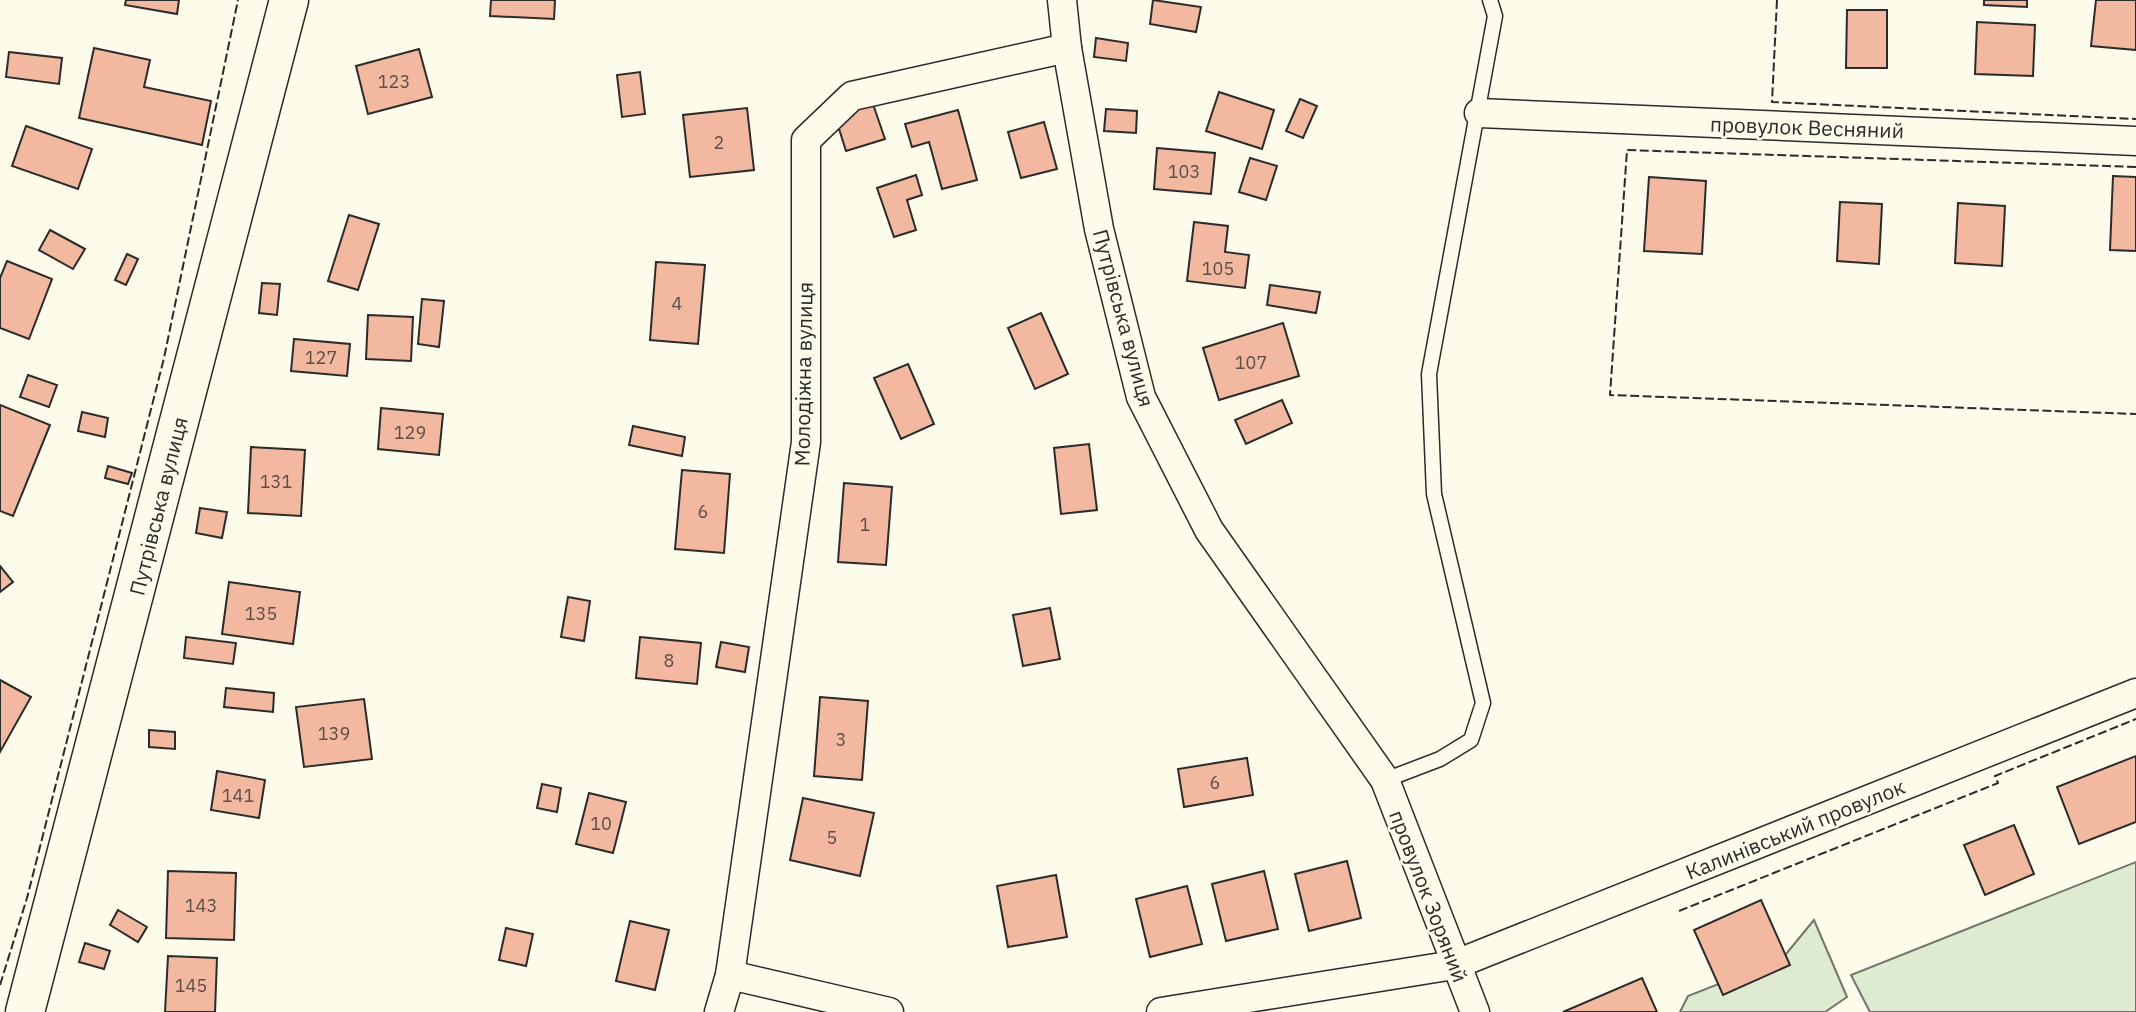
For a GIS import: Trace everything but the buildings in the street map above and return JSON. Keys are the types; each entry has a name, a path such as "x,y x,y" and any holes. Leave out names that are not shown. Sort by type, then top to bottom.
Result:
{"main road":[{"name":"Путрівська вулиця","path":"26,1012 289,0"}],"street":[{"name":"Путрівська вулиця","path":"1062,0 1067,48 1099,229 1141,397 1209,530 1385,780"},
{"name":"Молодіжна вулиця","path":"719,1012 730,975 806,442 806,140 852,96 1067,48"},
{"name":"провулок Весняний","path":"1479,113 2136,141"},
{"name":"Калинівський провулок","path":"1161,1012 1454,965 2136,694"},
{"name":"провулок Зоряний","path":"1385,780 1454,965 1475,1012"},
{"path":"730,975 889,1012"}],"lane":[{"path":"1385,780 1440,759 1471,740 1483,704 1434,494 1429,374 1495,16 1490,0"}],"green space":[{"path":"2136,862 2136,1012 1870,1012 1851,975"},
{"path":"1814,920 1847,997 1825,1012 1680,1012 1688,996 1782,959"}],"fence":[{"path":"0,985 27,898 164,358 238,0"},
{"path":"1777,0 1772,102 2136,119"},
{"path":"2136,167 1627,150 1610,395 2136,414"},
{"path":"1679,911 1998,783 1995,776 2136,719"}]}
